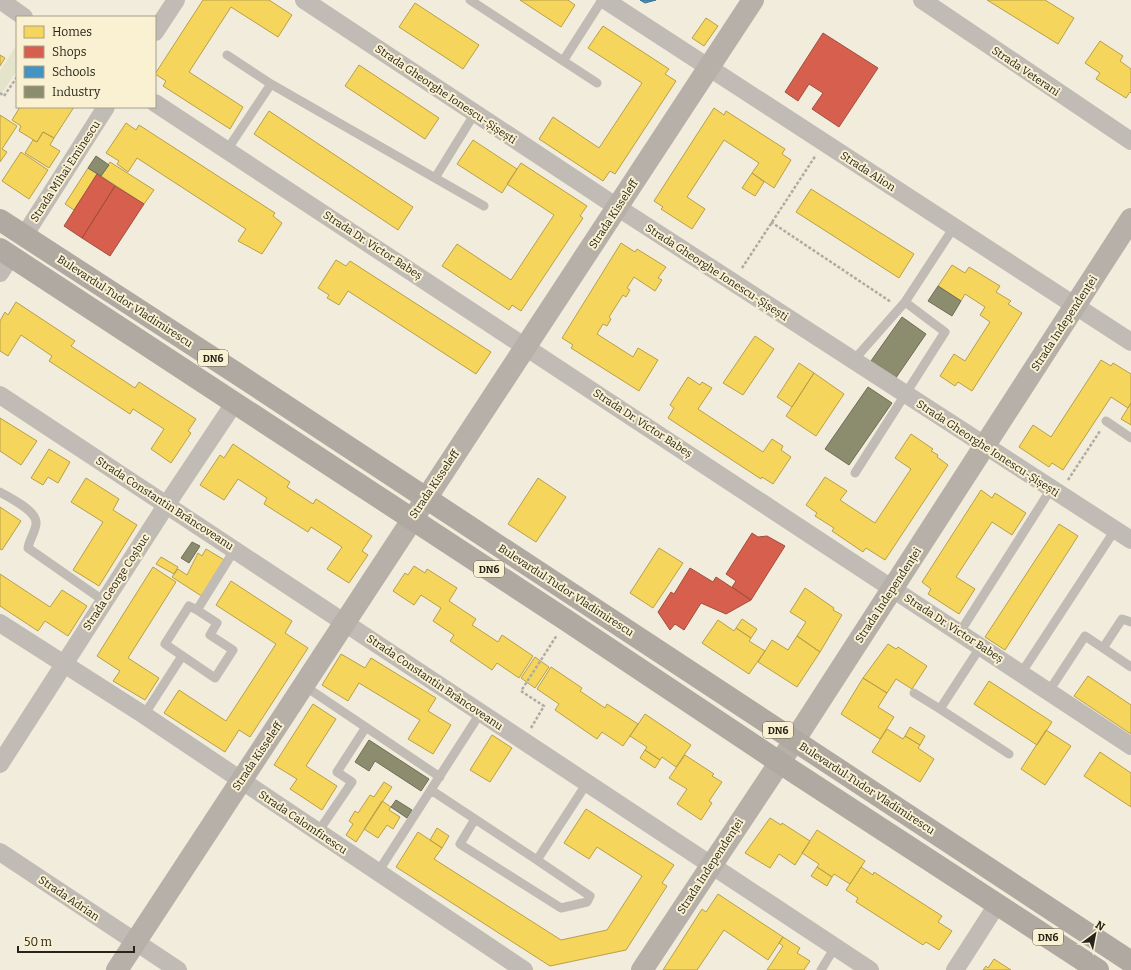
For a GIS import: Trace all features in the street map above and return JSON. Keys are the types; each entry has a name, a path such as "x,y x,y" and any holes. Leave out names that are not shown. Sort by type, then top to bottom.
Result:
{"main road":[{"name":"Bulevardul Tudor Vladimirescu","path":"0,220 1131,962"},
{"name":"DN6","path":"4,259 235,402 779,762 1098,970"}],"street":[{"path":"0,0 23,16"},
{"path":"156,30 176,0"},
{"name":"Strada Gheorghe Ionescu-Șișești","path":"304,0 617,207 1131,540"},
{"name":"Strada Alion","path":"604,0 1131,342"},
{"name":"Strada Kisseleff","path":"117,970 411,519 527,346 753,0"},
{"name":"Strada Veterani","path":"922,0 1131,142"},
{"name":"Strada Dr. Victor Babeș","path":"156,103 892,588 1022,672 1131,746"},
{"name":"Strada Mihai Eminescu","path":"24,236 105,108"},
{"name":"Strada Independenței","path":"642,970 710,865 794,741 1131,219"},
{"name":"Strada Constantin Brâncoveanu","path":"0,395 870,970"},
{"name":"Strada George Coșbuc","path":"0,764 104,601 235,402"},
{"name":"Strada Calomfirescu","path":"0,623 64,663 524,970"},
{"name":"Strada Adrian","path":"0,852 178,970"},
{"path":"955,970 998,904"}],"lane":[{"path":"470,0 597,83"},
{"path":"563,61 604,0"},
{"path":"227,55 271,84 484,206"},
{"path":"227,150 271,84"},
{"path":"435,178 475,114"},
{"path":"853,361 902,305 954,227"},
{"path":"855,472 945,332 902,305"},
{"path":"1106,421 1131,438"},
{"path":"960,632 1055,491"},
{"path":"0,492 31,512 35,520 36,525 28,548 104,601"},
{"path":"1022,672 1115,530"},
{"path":"197,610 235,549"},
{"path":"189,606 197,610 217,624 210,635 233,650 215,678 164,644 189,606"},
{"path":"1103,648 1122,620 1131,622"},
{"path":"1049,691 1084,636 1131,667"},
{"path":"940,709 981,646"},
{"path":"144,716 182,656"},
{"path":"303,685 440,776"},
{"path":"914,693 1009,754"},
{"path":"378,872 481,712"},
{"path":"318,832 352,782 337,772 366,727"},
{"path":"537,860 587,783"},
{"path":"431,790 475,819 537,860 590,896 587,902 561,908 460,844 475,819"},
{"path":"821,970 835,947"}],"path":[{"path":"0,93 4,96 16,78"},
{"path":"732,282 824,143"},
{"path":"771,222 902,305"},
{"path":"1055,491 1106,421"},
{"path":"523,740 544,706 522,692 566,620"}],"green space":[{"path":"16,46 16,72 0,96 0,71"}],"building: Homes":[{"path":"203,0 269,0 292,15 278,37 231,7 189,72 243,107 230,129 163,86 166,81 156,75"},
{"path":"520,0 568,0 575,5 561,27"},
{"path":"987,0 1045,0 1074,18 1058,44"},
{"path":"415,3 479,45 463,69 399,27"},
{"path":"706,18 718,26 704,46 692,38"},
{"path":"603,26 669,69 665,74 676,81 615,174 610,171 603,181 539,139 553,117 599,148 642,83 588,48"},
{"path":"1100,41 1123,56 1120,61 1131,69 1131,93 1130,92 1126,98 1096,79 1100,73 1085,63"},
{"path":"0,55 5,58 0,66"},
{"path":"359,65 439,118 425,139 345,86"},
{"path":"19,108 73,108 54,138 43,132 37,142 19,131 21,126 12,120"},
{"path":"714,108 724,115 726,111 785,149 782,154 791,160 774,188 752,173 759,163 724,140 687,197 705,209 692,229 661,209 663,207 654,201"},
{"path":"269,111 413,207 398,230 254,134"},
{"path":"0,115 17,126 2,149 7,152 0,162"},
{"path":"126,123 136,130 139,125 275,213 273,216 282,223 262,254 238,241 246,229 137,158 128,172 117,164 119,161 106,153"},
{"path":"43,132 54,138 50,145 60,151 49,168 25,153 33,140 37,142"},
{"path":"473,140 517,169 502,193 457,164"},
{"path":"21,152 48,170 29,199 2,181"},
{"path":"110,162 154,190 144,204 101,176"},
{"path":"521,163 587,206 580,216 583,218 521,311 512,305 509,310 442,266 457,244 511,280 554,215 507,184"},
{"path":"88,168 97,174 74,210 65,204"},
{"path":"752,173 764,182 755,196 742,188"},
{"path":"811,189 914,254 899,278 796,212"},
{"path":"621,243 635,252 637,249 666,267 658,278 662,280 655,291 634,277 627,288 630,290 626,297 623,295 609,317 611,319 607,326 603,324 597,334 633,357 638,348 658,360 639,391 571,348 573,345 562,338"},
{"path":"336,260 346,266 350,261 491,352 476,374 348,291 339,305 327,298 329,295 318,288"},
{"path":"952,265 965,273 969,267 1000,286 996,292 1011,301 1008,304 1022,313 972,391 958,382 955,386 940,376 954,354 965,361 990,322 980,315 985,307 965,294 961,301 938,286"},
{"path":"16,302 75,341 71,346 135,388 139,382 196,419 188,431 191,433 171,463 151,449 164,429 133,409 130,414 49,361 52,356 21,335 8,356 0,351 0,321 5,312 8,315"},
{"path":"755,336 774,349 743,395 723,383"},
{"path":"1101,360 1111,366 1113,363 1131,374 1131,403 1128,408 1111,397 1063,470 1052,463 1049,467 1019,447 1033,425 1051,437"},
{"path":"799,363 814,373 792,407 777,397"},
{"path":"814,373 844,394 816,436 786,416"},
{"path":"688,377 700,385 702,382 712,388 698,409 763,452 772,439 783,446 781,450 791,457 773,484 762,477 761,479 668,418 674,408 670,405"},
{"path":"1131,403 1131,425 1121,419"},
{"path":"0,418 37,441 21,465 0,451"},
{"path":"911,434 933,449 931,451 938,455 937,457 948,465 885,560 866,548 863,552 832,531 834,528 815,516 817,513 806,505 825,477 847,491 840,500 875,523 911,469 895,458"},
{"path":"233,444 290,482 287,487 313,504 316,499 372,536 362,551 368,555 349,583 327,569 342,547 311,527 308,532 264,504 267,498 238,479 224,500 200,485 220,455 224,458"},
{"path":"49,449 70,462 58,483 48,477 43,485 31,478"},
{"path":"86,478 119,499 113,510 137,525 99,586 73,570 103,522 71,502"},
{"path":"538,478 566,497 536,542 508,524"},
{"path":"981,490 992,498 995,493 1026,513 1012,535 992,522 956,577 975,589 959,614 928,594 931,589 922,582"},
{"path":"0,507 21,521 2,550 0,549"},
{"path":"1059,524 1078,536 1005,650 985,637"},
{"path":"659,548 683,563 653,608 630,593"},
{"path":"206,549 226,561 203,597 172,577 178,569 187,575 198,553 202,556"},
{"path":"161,557 178,567 174,574 156,564"},
{"path":"414,566 425,573 427,569 457,588 449,601 476,619 472,625 498,642 502,635 533,656 519,678 497,663 492,670 450,641 454,635 433,621 441,608 421,595 414,605 393,591 405,573 408,575"},
{"path":"153,567 176,582 128,658 159,678 145,700 113,681 120,671 97,656"},
{"path":"0,574 50,607 62,590 87,606 68,636 45,621 38,631 0,606"},
{"path":"231,581 292,621 285,633 308,648 250,737 239,730 225,752 164,713 179,690 226,721 276,644 216,605"},
{"path":"805,588 834,608 833,610 842,615 820,652 797,636 806,622 790,612"},
{"path":"742,619 757,629 751,638 736,628"},
{"path":"718,620 734,631 736,628 751,638 749,641 765,651 749,674 702,643"},
{"path":"797,636 820,652 797,687 758,662 772,640 788,650"},
{"path":"888,644 896,649 898,647 927,666 912,689 896,679 887,693 863,678"},
{"path":"341,654 365,668 371,658 436,698 428,711 451,725 433,754 408,739 420,720 359,683 348,701 322,685"},
{"path":"535,657 549,667 535,688 521,678"},
{"path":"551,667 582,688 580,691 605,708 607,704 638,724 623,746 602,732 597,739 555,710 559,704 537,689"},
{"path":"1088,676 1131,705 1131,734 1074,696"},
{"path":"863,678 887,693 878,707 894,717 880,739 841,714"},
{"path":"989,681 1052,722 1037,745 974,704"},
{"path":"313,704 336,719 306,766 337,786 322,810 290,789 297,779 274,765"},
{"path":"645,714 691,745 676,767 662,757 660,760 645,750 647,747 630,736"},
{"path":"910,727 925,736 920,745 905,736"},
{"path":"887,729 903,739 905,736 920,745 918,748 934,759 920,782 872,752"},
{"path":"1046,730 1071,746 1045,785 1021,769"},
{"path":"492,735 512,748 490,782 470,770"},
{"path":"645,750 660,760 655,768 640,758"},
{"path":"1100,752 1131,773 1131,807 1084,776"},
{"path":"685,755 714,774 712,776 722,782 709,801 712,803 701,820 677,804 687,789 669,778"},
{"path":"384,782 392,787 356,842 346,835 353,824 349,821 355,811 358,813 370,795 374,797"},
{"path":"382,801 391,807 389,810 400,817 393,829 387,825 378,838 364,829"},
{"path":"586,809 674,865 662,883 667,886 626,950 550,966 396,867 418,832 442,848 434,859 561,940 607,930 642,876 597,847 589,859 564,843"},
{"path":"770,818 781,825 782,823 810,841 795,865 779,854 770,868 745,853"},
{"path":"437,828 449,836 442,848 430,840"},
{"path":"817,830 865,861 850,884 834,874 832,877 817,867 819,864 802,853"},
{"path":"817,867 832,877 827,886 811,876"},
{"path":"861,867 873,875 874,872 942,916 938,922 952,931 939,950 926,942 923,945 856,902 858,898 846,890"},
{"path":"718,894 783,937 768,960 724,930 697,970 663,970 702,909 706,912"},
{"path":"783,937 800,948 797,953 810,961 804,970 767,970 783,946 779,943"},
{"path":"994,959 1011,970 983,970 986,966 988,968"}],"building: Shops":[{"path":"823,33 878,68 839,127 812,109 823,93 809,84 798,101 785,92"},
{"path":"97,174 115,186 82,238 64,226"},
{"path":"115,186 144,204 110,256 82,238"},
{"path":"752,533 758,537 767,536 785,546 751,600 732,587 736,581 726,574"},
{"path":"690,568 713,582 716,577 751,600 726,614 701,603 684,630 675,624 670,630 658,612 671,592 674,594"}],"building: Schools":[{"path":"640,0 656,0 645,3"}],"building: Industry":[{"path":"96,156 109,165 101,176 88,168"},
{"path":"938,286 961,301 952,316 928,301"},
{"path":"902,317 926,334 891,385 866,368"},
{"path":"868,387 892,403 849,465 825,449"},
{"path":"192,542 200,546 189,563 181,558"},
{"path":"369,740 429,779 421,791 375,761 369,771 355,762"},
{"path":"396,800 412,810 407,818 391,807"}]}
